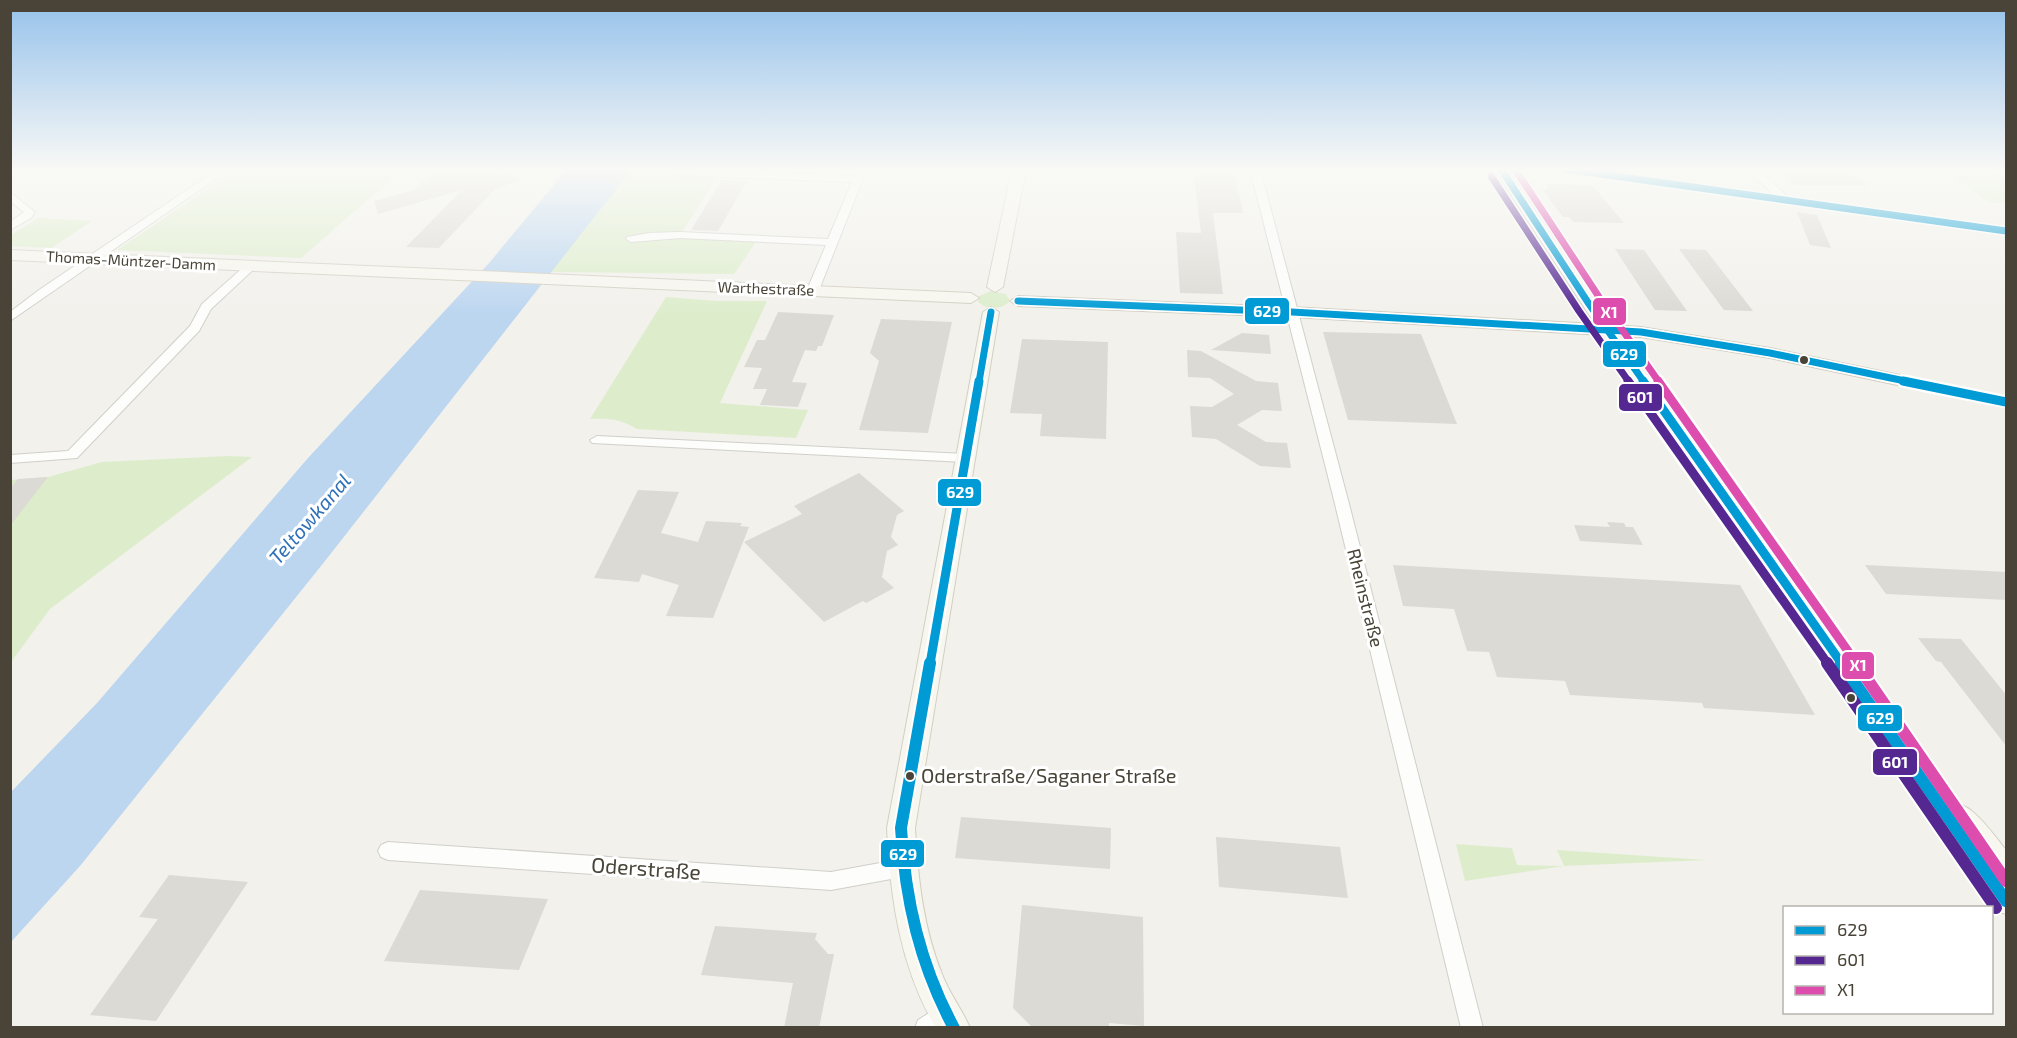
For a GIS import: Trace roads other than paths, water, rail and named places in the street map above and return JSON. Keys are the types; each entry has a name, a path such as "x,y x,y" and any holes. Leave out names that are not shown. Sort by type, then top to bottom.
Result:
{"street":[{"path":"10,227 25,217"},
{"path":"10,318 43,292 154,217"},
{"path":"813,290 843,217"},
{"path":"1009,217 994,287 1010,290 1018,301"},
{"name":"Rheinstraße","path":"1268,217 1341,500 1472,1028"},
{"path":"1532,217 1606,328 2007,901"},
{"path":"1910,217 2007,231"},
{"path":"631,239 680,235 833,242"},
{"name":"Thomas-Müntzer-Damm","path":"10,255 251,266"},
{"path":"10,459 72,455 186,338 195,328 206,307 251,266"},
{"name":"Warthestraße","path":"251,266 971,298 977,291 994,287"},
{"path":"971,298 974,305 991,312 1006,310 1018,301 1606,328 1655,333 1770,352 2007,402"},
{"path":"941,1023 921,960 902,868 901,828 991,312"},
{"path":"597,441 965,458"},
{"path":"1910,762 1988,846 2007,870"},
{"name":"Oderstraße","path":"388,851 831,881 902,868"}],"water":[{"name":"Teltowkanal","path":"527,217 594,217 325,561 80,866 11,942 11,792 97,703 308,458 490,262"}],"place":[{"name":"Oderstraße/Saganer Straße","path":"910,776"}]}
